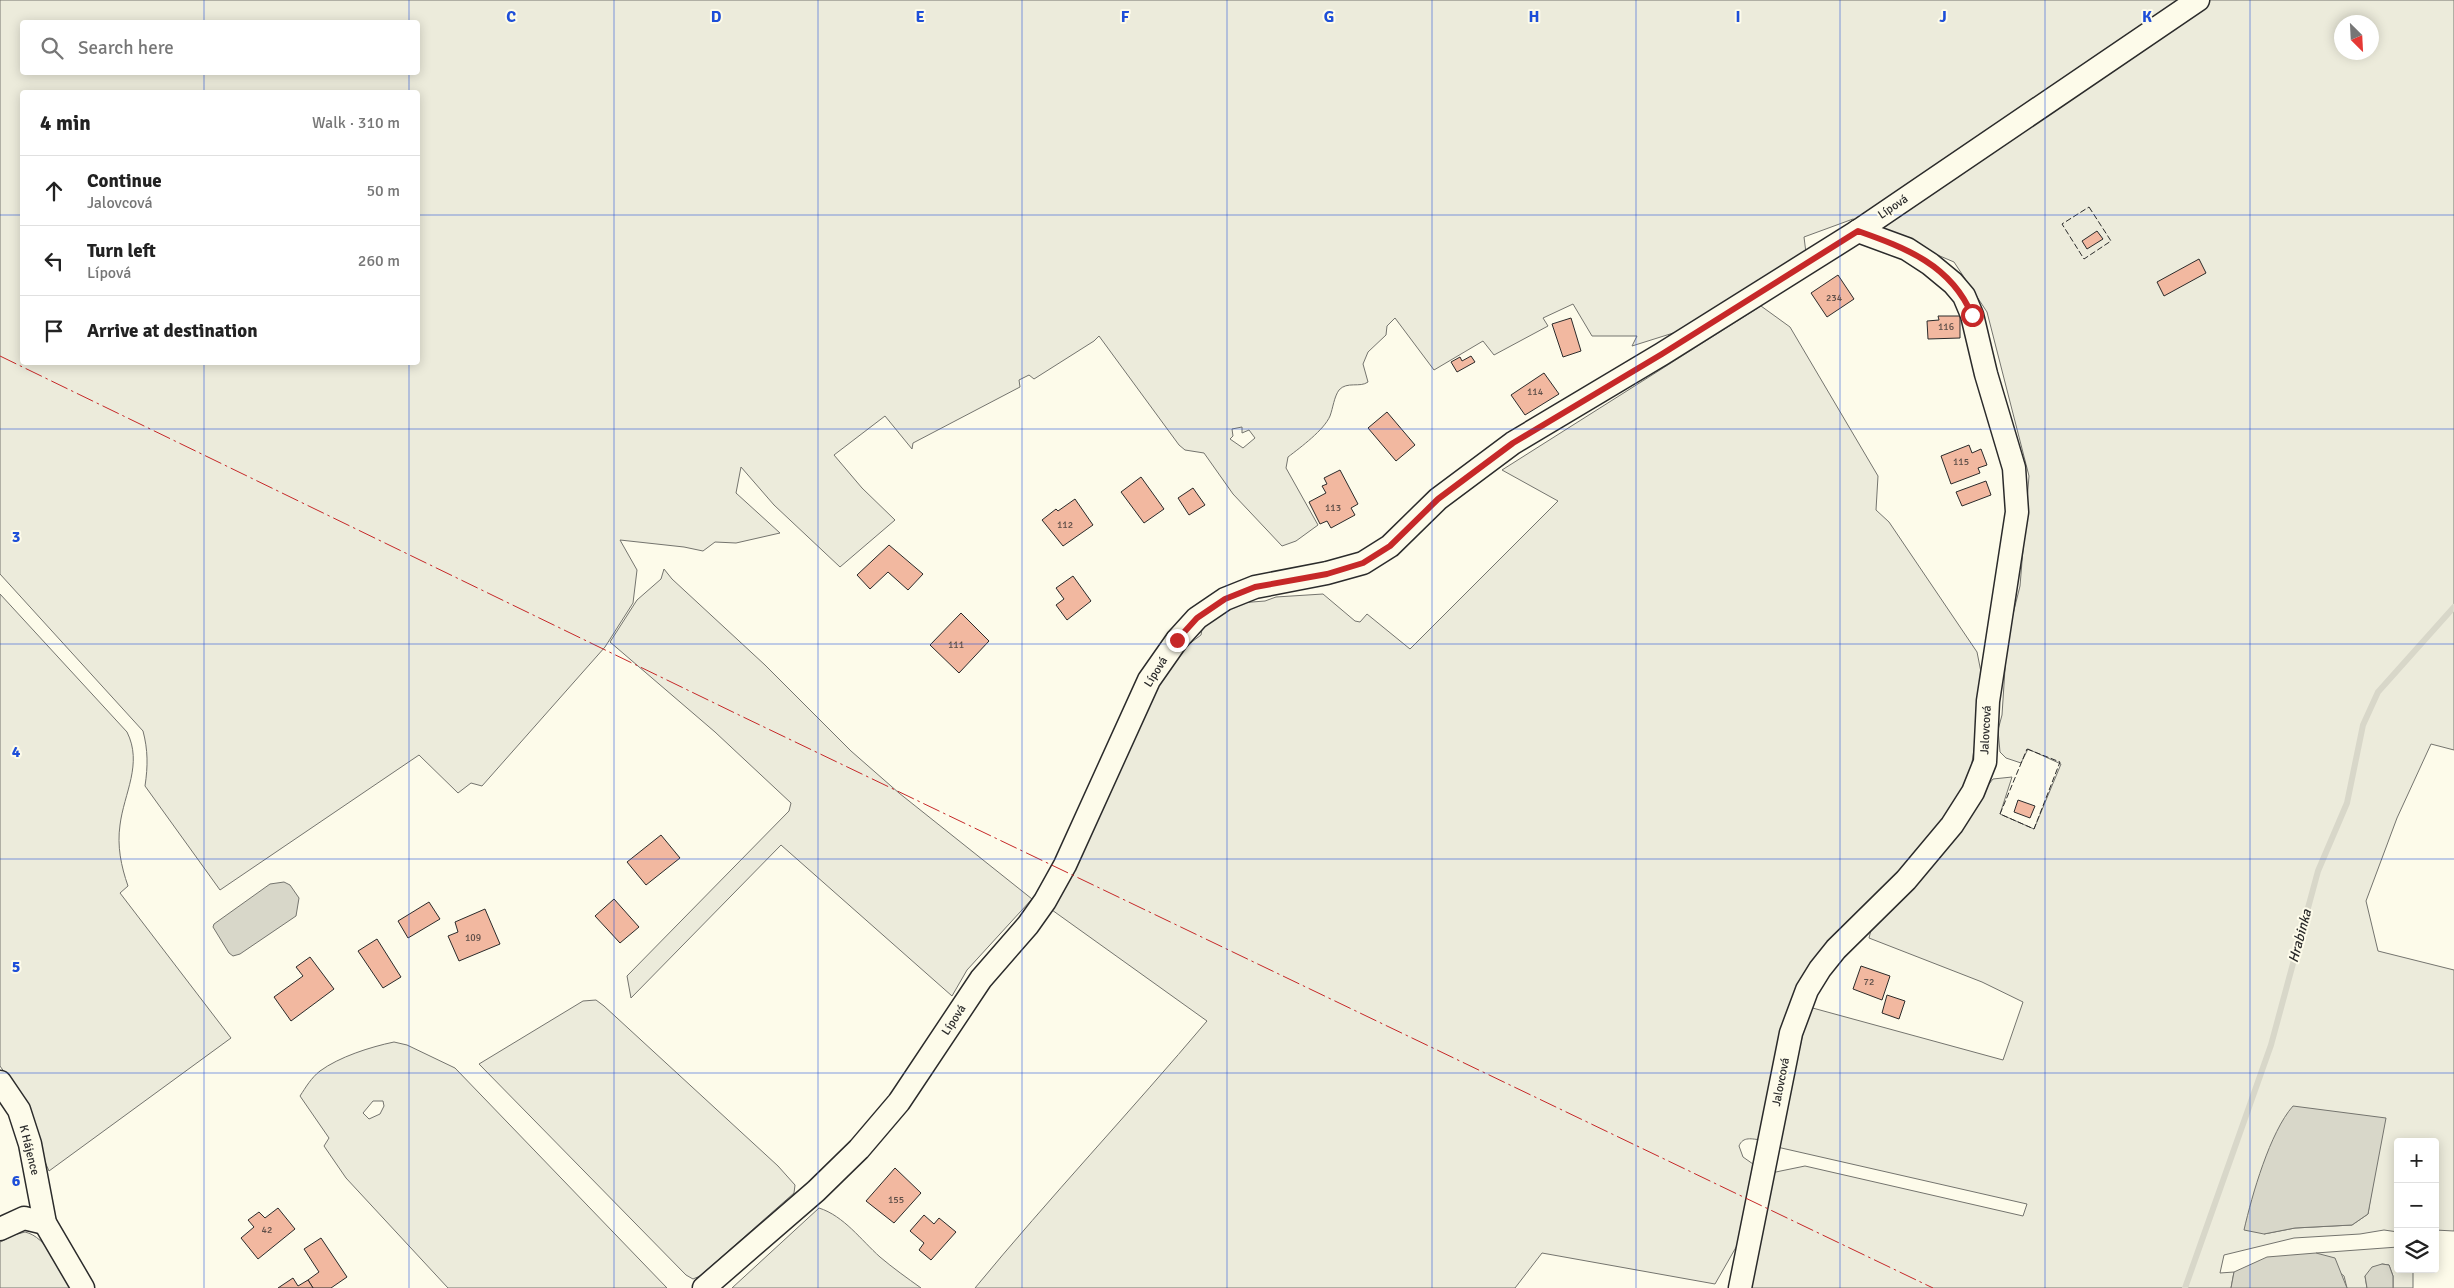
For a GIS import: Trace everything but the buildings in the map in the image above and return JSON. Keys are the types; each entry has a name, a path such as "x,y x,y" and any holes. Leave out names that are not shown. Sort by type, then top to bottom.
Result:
{"street":[{"name":"Lípová","path":"704,1288 816,1190 859,1149 899,1102 981,979 1028,925 1045,901 1065,865 1149,680 1177,640 1197,618 1225,599 1255,587 1327,574 1363,563 1390,546 1438,499 1513,443 1662,354 1858,231 2198,0"},
{"name":"Jalovcová","path":"1740,1288 1791,1033 1807,990 1820,969 1836,949 1906,880 1952,825 1973,792 1985,762 1988,700 2017,512 2014,468 1986,374 1972,315 1964,296 1953,283 1908,249 1858,231"},
{"name":"K Hájence","path":"0,1082 19,1110 30,1144 45,1223 83,1288"},
{"path":"0,1229 24,1218 45,1223"}],"shaded area":[{"path":"0,0 2454,0 2454,750 2431,744 2397,818 2366,901 2378,951 2454,970 2454,1231 2439,1230 2439,1138 2394,1138 2394,1231 2384,1230 2360,1234 2294,1238 2224,1255 2220,1273 2234,1272 2231,1288 1747,1288 1771,1173 1805,1166 2023,1216 2027,1204 1777,1147 1809,1007 2003,1060 2023,1002 1982,982 1869,938 1871,930 1993,779 2012,777 2000,814 2034,829 2061,764 2028,749 2021,763 2006,758 2000,752 1998,730 2002,715 2007,638 2020,586 2029,476 1987,312 1954,262 1853,219 1804,237 1806,253 1686,329 1632,346 1637,336 1592,336 1573,304 1543,318 1548,326 1494,355 1483,341 1434,370 1395,318 1387,326 1386,335 1368,352 1363,364 1368,382 1361,385 1342,387 1335,399 1330,416 1323,427 1288,457 1286,468 1318,525 1296,541 1282,546 1233,494 1204,453 1185,450 1179,445 1099,336 1034,379 1029,375 1019,380 1020,387 913,443 912,449 885,416 834,455 862,488 895,520 840,567 774,505 741,467 736,493 780,533 736,543 715,542 703,551 620,540 637,570 633,603 605,647 482,786 471,783 458,793 419,755 220,890 145,786 147,772 146,745 143,731 0,574","holes":["1242,427 1242,433 1249,430 1255,438 1243,448 1230,439 1233,436 1232,429","2377,1156 2368,1214 2352,1225 2295,1228 2264,1234"]},
{"path":"1761,306 1790,327 1878,476 1876,510 1889,522 1977,652 1982,677 1971,769 1965,785 1922,853 1832,937 1796,987 1761,1140 1745,1139 1739,1146 1743,1157 1753,1164 1739,1242 1715,1284 1542,1253 1515,1288 975,1288 1207,1021 1052,910 1146,704 1185,647 1201,635 1203,624 1239,603 1265,601 1276,597 1323,594 1355,621 1360,622 1367,614 1410,649 1558,501 1502,470"},
{"path":"664,569 672,579 765,665 851,751 899,793 1032,899 967,970 952,996 781,845 631,998 627,976 789,811 791,803 715,732 610,642 637,600 661,579"},
{"path":"0,594 127,732 131,744 133,767 122,813 119,848 128,886 120,893 231,1038 49,1171 7,1076 0,1066"},
{"path":"284,882 290,885 299,898 296,916 240,954 233,956 229,953 213,927 214,924 270,884"},
{"path":"596,1000 778,1166 795,1185 794,1193 700,1276 693,1279 686,1275 479,1064 583,1001"},
{"path":"394,1042 407,1045 455,1068 667,1288 448,1288 346,1178 324,1146 329,1138 300,1096 320,1071 336,1061 355,1053","holes":["373,1101 383,1101 384,1106 380,1114 369,1119 363,1113"]},
{"path":"2293,1106 2386,1118 2368,1214 2352,1225 2295,1228 2264,1234 2244,1230 2269,1147"},
{"path":"819,1208 836,1217 852,1229 880,1257 921,1288 732,1288"},
{"path":"25,1232 33,1235 47,1247 73,1288 0,1288 0,1242"},
{"path":"2394,1247 2394,1273 2413,1273 2413,1288 2393,1288 2393,1276 2389,1265 2382,1264 2365,1276 2367,1288 2347,1288 2344,1276 2316,1253"},
{"path":"2316,1253 2335,1258 2347,1288 2231,1288 2234,1272 2267,1257"},
{"path":"2382,1264 2389,1265 2393,1276 2393,1288 2367,1288 2365,1276 2372,1267"}],"waterway":[{"name":"Hrabinka","path":"2185,1288 2271,1045 2318,871 2347,803 2363,725 2378,692 2454,607"}],"fence":[{"path":"2089,207 2111,241 2084,259 2062,224 2089,207"},
{"path":"2027,749 2060,762 2034,829 2000,814 2027,749"}],"power":[{"path":"0,356 739,715 1933,1288"}],"route":[{"path":"1177,640 1197,618 1225,599 1255,587 1327,574 1363,563 1390,546 1406,528 1466,476 1513,443 1662,354 1858,231 1908,249 1930,264 1953,283 1964,296 1972,315"}]}
